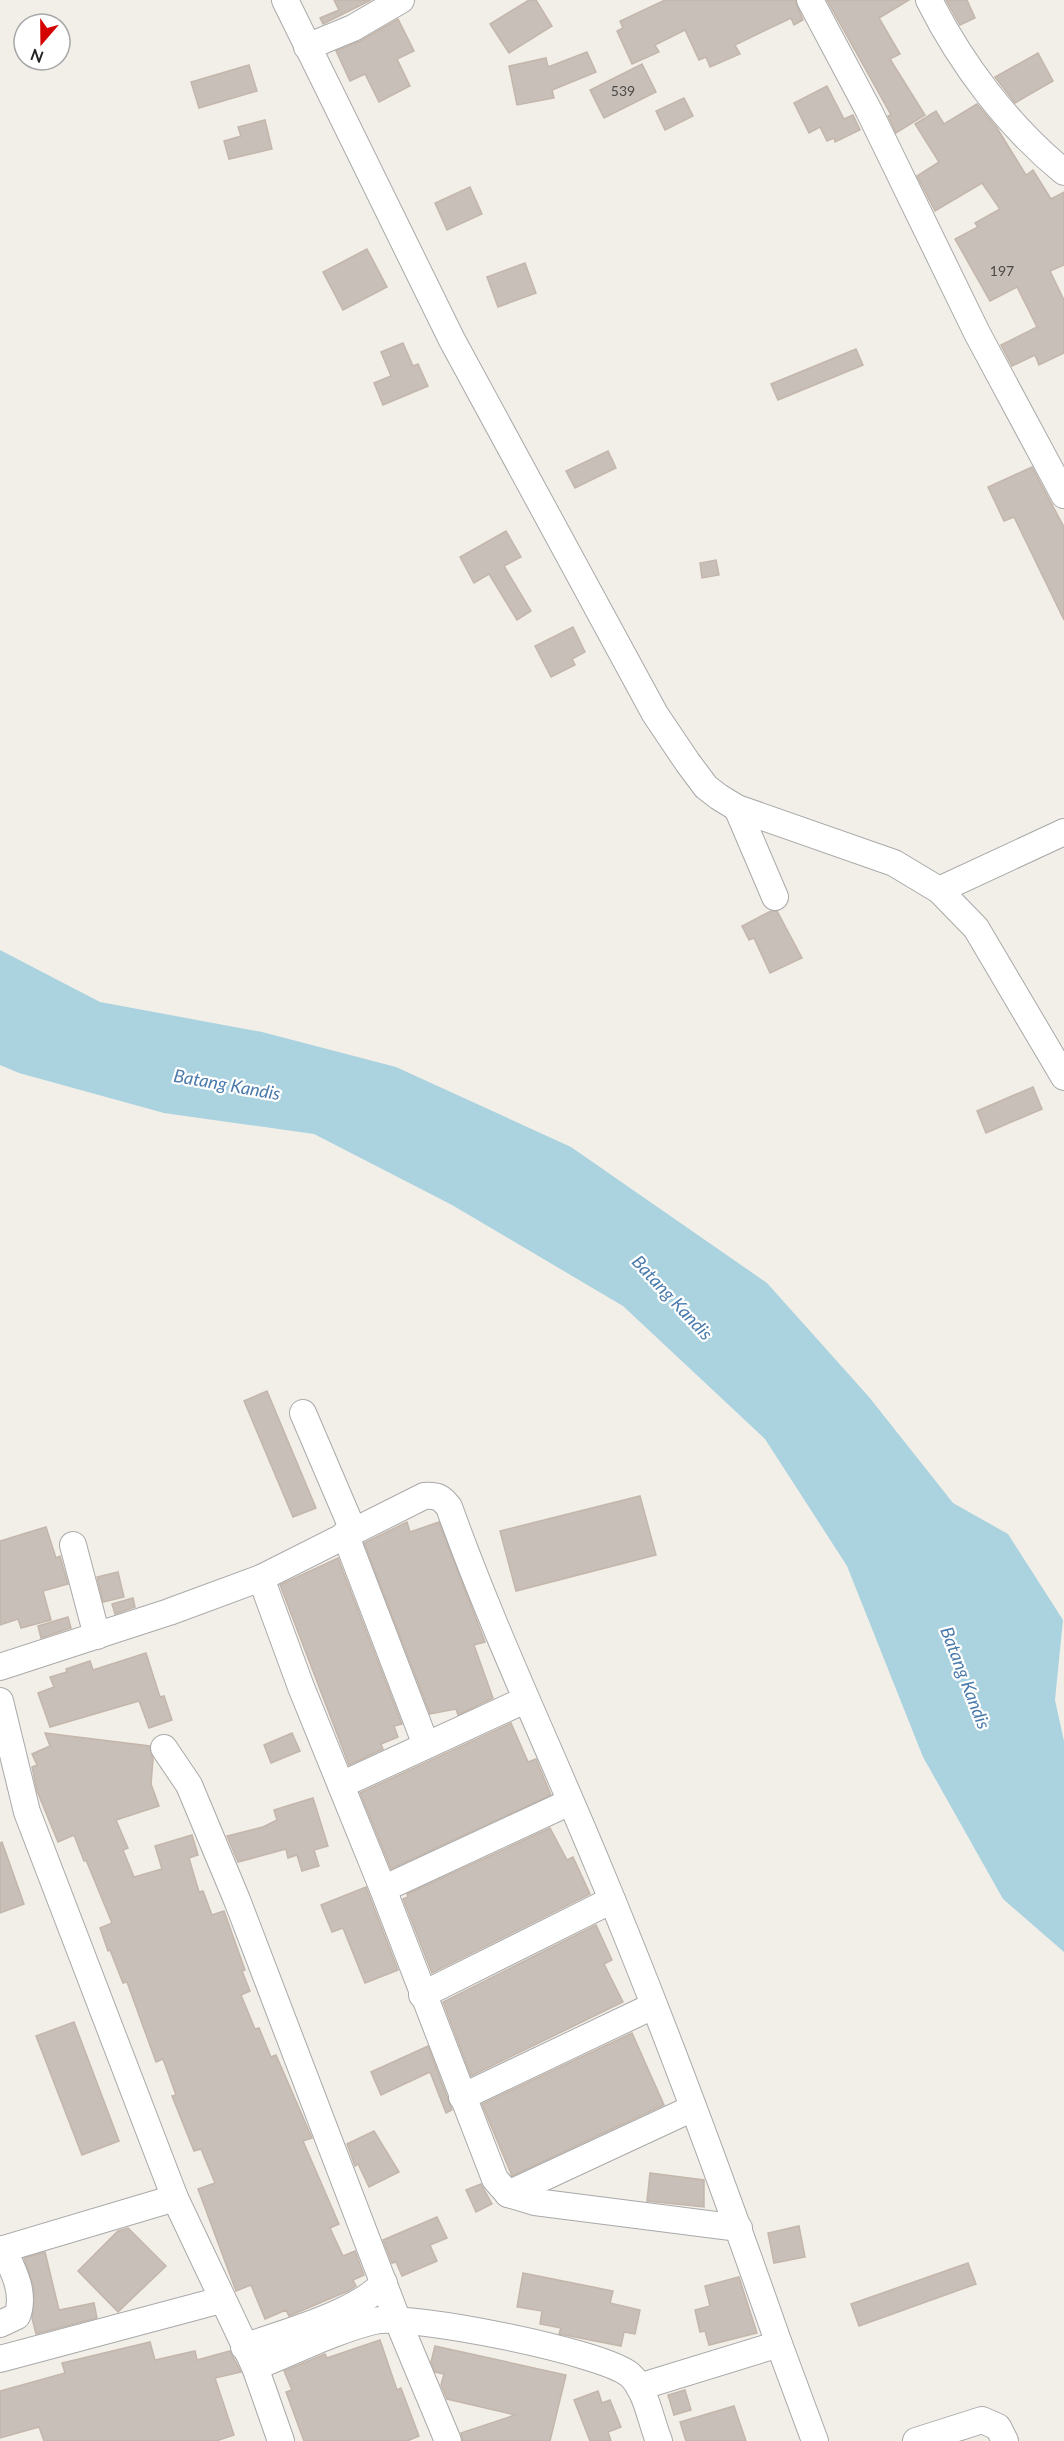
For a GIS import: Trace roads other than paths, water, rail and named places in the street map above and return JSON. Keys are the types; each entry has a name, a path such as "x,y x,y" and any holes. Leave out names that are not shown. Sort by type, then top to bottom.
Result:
{"street":[{"path":"285,0 452,340 656,714 706,787 737,808 894,863 939,890 976,928 1064,1077"},
{"path":"307,47 352,28 401,0"},
{"path":"810,0 869,111 977,333 1064,495"},
{"path":"929,0 944,30 971,71 1031,141 1064,172"},
{"path":"737,808 775,897"},
{"path":"939,890 1064,832"},
{"path":"303,1413 426,1745"},
{"path":"0,1667 97,1636 261,1578 424,1496 435,1495 442,1499 450,1507 477,1584 612,1900 739,2228 815,2441"},
{"path":"73,1545 97,1636"},
{"path":"261,1578 495,2179 508,2194 536,2202 739,2228"},
{"path":"341,1785 525,1700"},
{"path":"0,1701 27,1812 175,2198 221,2300 250,2357 277,2440"},
{"path":"164,1748 189,1785 237,1900 398,2321 448,2441"},
{"path":"383,1888 570,1802"},
{"path":"422,1995 612,1900"},
{"path":"462,2097 653,2006"},
{"path":"508,2194 693,2108"},
{"path":"0,2324 17,2316 21,2306 20,2291 2,2249 175,2198"},
{"path":"250,2357 353,2306 375,2293 384,2283"},
{"path":"0,2359 221,2300"},
{"path":"250,2357 376,2321 398,2321 465,2329 602,2360 631,2375 639,2387 659,2441"},
{"path":"639,2387 779,2344"},
{"path":"916,2441 982,2420 998,2427 1005,2441"}],"water":[{"name":"Batang Kandis","path":"0,950 100,1002 262,1032 396,1067 571,1147 767,1283 869,1397 953,1503 1008,1534 1063,1620 1055,1700 1064,1741 1064,1952 1003,1899 923,1757 847,1566 765,1439 623,1306 452,1205 314,1134 164,1113 19,1073 0,1065"}]}
